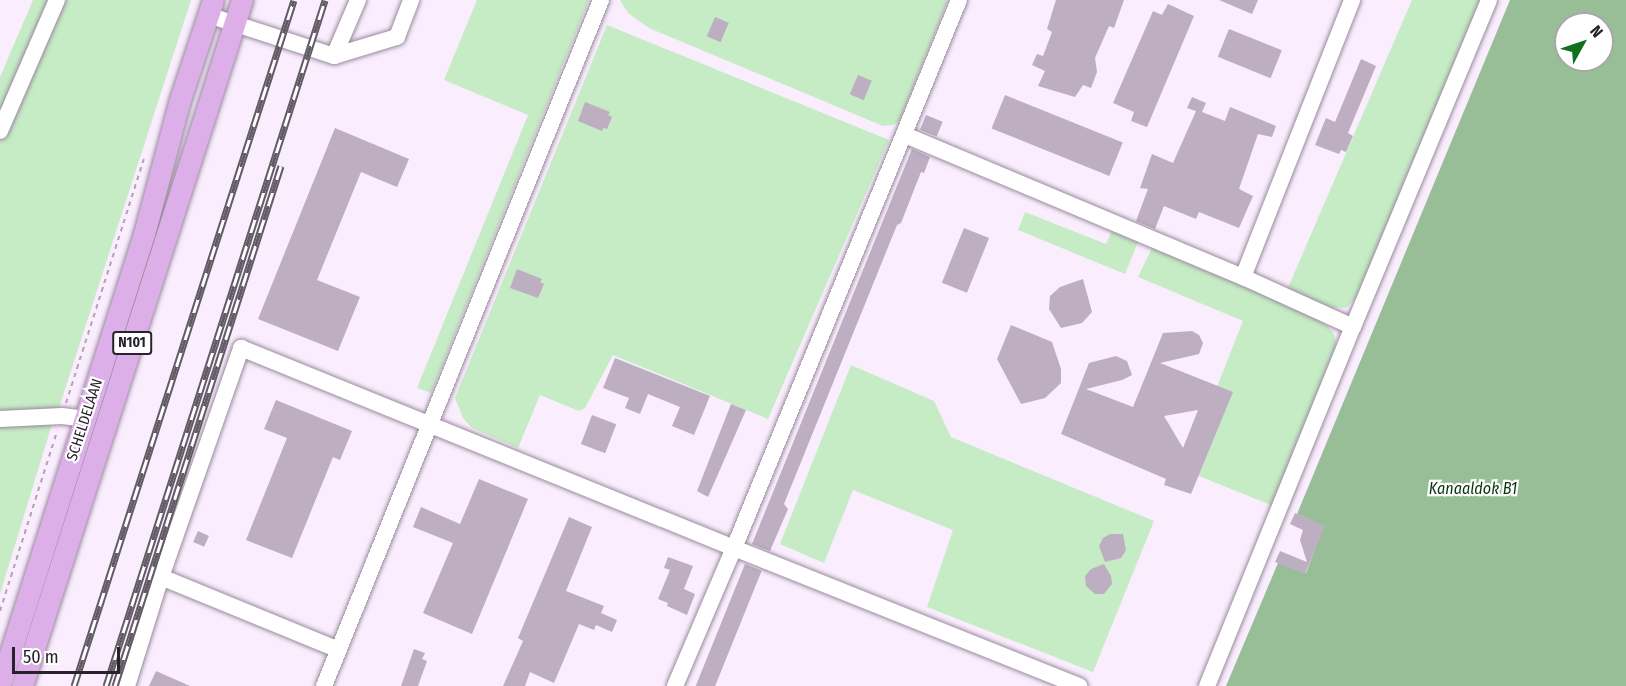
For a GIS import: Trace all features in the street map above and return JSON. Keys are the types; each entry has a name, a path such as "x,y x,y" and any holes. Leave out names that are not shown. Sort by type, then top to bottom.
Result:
{"main road":[{"name":"SCHELDELAAN","path":"22,686 242,0"},
{"name":"SCHELDELAAN","path":"0,685 144,234 179,103 210,8"}],"lane":[{"path":"0,132 57,0"},
{"path":"334,56 358,0"},
{"path":"334,56 397,37 411,0"},
{"path":"324,686 601,0"},
{"path":"675,686 959,0"},
{"path":"1243,278 1352,0"},
{"path":"1207,686 1353,327 1490,0"},
{"name":"SCHELDELAAN","path":"210,8 234,24 334,56"},
{"path":"905,135 1353,327"},
{"path":"127,686 161,577 241,348 1079,686"},
{"path":"0,419 62,416 86,419"},
{"path":"161,577 339,650"}],"path":[{"name":"SCHELDELAAN","path":"0,611 146,156"}],"shaded area":[{"path":"33,0 191,0 58,411 0,411 0,77"},
{"path":"477,0 589,0 431,393 417,388 528,115 444,80"},
{"path":"620,0 948,0 900,120 893,125 883,126 649,28 628,13"},
{"path":"1412,0 1480,0 1357,296 1346,308 1327,307 1287,290"},
{"path":"607,25 889,140 768,419 613,355 585,408 579,411 540,395 518,448 472,428 463,418 455,398"},
{"path":"1025,212 1106,244 1112,231 1138,242 1125,274 1018,230"},
{"path":"1152,248 1319,318 1333,332 1338,348 1273,506 1184,470 1243,321 1138,277"},
{"path":"851,365 934,401 951,437 1154,521 1093,672 927,607 953,530 853,490 824,563 780,544"},
{"path":"53,421 0,594 0,425"}],"water":[{"name":"Kanaaldok B1","path":"1510,0 1626,0 1626,686 1226,686 1278,563 1306,573 1324,526 1297,514"}],"building":[{"path":"1056,0 1124,0 1114,28 1109,26 1095,58 1097,72 1091,88 1083,85 1075,97 1038,86 1045,71 1032,65 1037,54 1043,56 1052,32 1047,29"},
{"path":"1219,0 1258,0 1252,14"},
{"path":"1168,4 1194,16 1147,127 1131,121 1134,112 1113,103 1153,11 1162,15"},
{"path":"715,17 729,23 721,42 707,36"},
{"path":"1229,29 1282,50 1271,78 1218,57"},
{"path":"1361,59 1376,66 1348,133 1353,136 1346,152 1341,150 1339,154 1315,145 1326,118 1335,122"},
{"path":"858,75 872,81 864,100 850,94"},
{"path":"1005,95 1123,143 1109,176 992,128"},
{"path":"1192,97 1206,103 1202,112 1225,121 1230,107 1276,126 1272,137 1258,134 1239,189 1253,196 1239,228 1199,212 1196,219 1164,206 1155,229 1136,221 1148,189 1140,188 1152,154 1173,163 1196,111 1187,108"},
{"path":"585,102 610,112 608,115 612,117 607,129 603,128 602,131 578,121"},
{"path":"926,115 943,122 937,137 920,130"},
{"path":"335,128 409,159 397,187 361,172 317,280 360,297 338,351 258,319"},
{"path":"912,149 930,157 924,173 921,172 901,223 897,225 784,504 788,509 770,551 752,544"},
{"path":"964,228 989,238 967,293 942,283"},
{"path":"517,269 542,279 540,282 544,284 538,298 510,288"},
{"path":"1083,279 1092,312 1082,323 1061,328 1049,309 1050,296 1060,287"},
{"path":"1011,325 1052,342 1061,369 1061,383 1045,398 1021,404 997,359"},
{"path":"1192,331 1199,335 1203,343 1199,354 1160,363 1233,392 1191,494 1164,485 1166,479 1061,434 1089,363 1116,356 1127,361 1132,375 1122,380 1086,389 1133,407 1163,333","holes":["1198,410 1183,448 1164,416"]},
{"path":"615,358 710,396 694,435 672,426 680,407 648,394 640,414 625,408 629,398 603,388"},
{"path":"276,400 352,431 340,460 333,457 292,558 246,540 287,438 264,429"},
{"path":"731,404 746,410 708,497 697,491"},
{"path":"592,415 616,424 605,453 581,444"},
{"path":"479,479 528,499 472,634 423,613 453,543 413,527 421,507 460,524"},
{"path":"1295,513 1325,526 1305,574 1275,562 1280,551 1307,562 1300,540 1303,530 1290,524"},
{"path":"569,517 592,527 566,591 604,606 601,613 617,620 612,632 596,625 594,630 579,624 554,683 530,672 525,686 503,686 523,641 518,638"},
{"path":"198,531 209,536 204,547 193,542"},
{"path":"1110,534 1123,534 1126,550 1121,558 1105,562 1099,546 1103,538"},
{"path":"668,557 693,566 684,589 695,594 687,615 658,599 670,570 664,568"},
{"path":"745,564 762,571 715,686 696,686"},
{"path":"1104,564 1111,576 1112,584 1104,594 1095,594 1086,586 1085,576 1091,569"},
{"path":"414,649 425,653 422,659 427,661 418,686 401,686"},
{"path":"156,671 190,686 149,686"}],"railway":[{"path":"74,686 294,0"},
{"path":"106,686 325,0"},
{"path":"115,686 281,166"}]}
